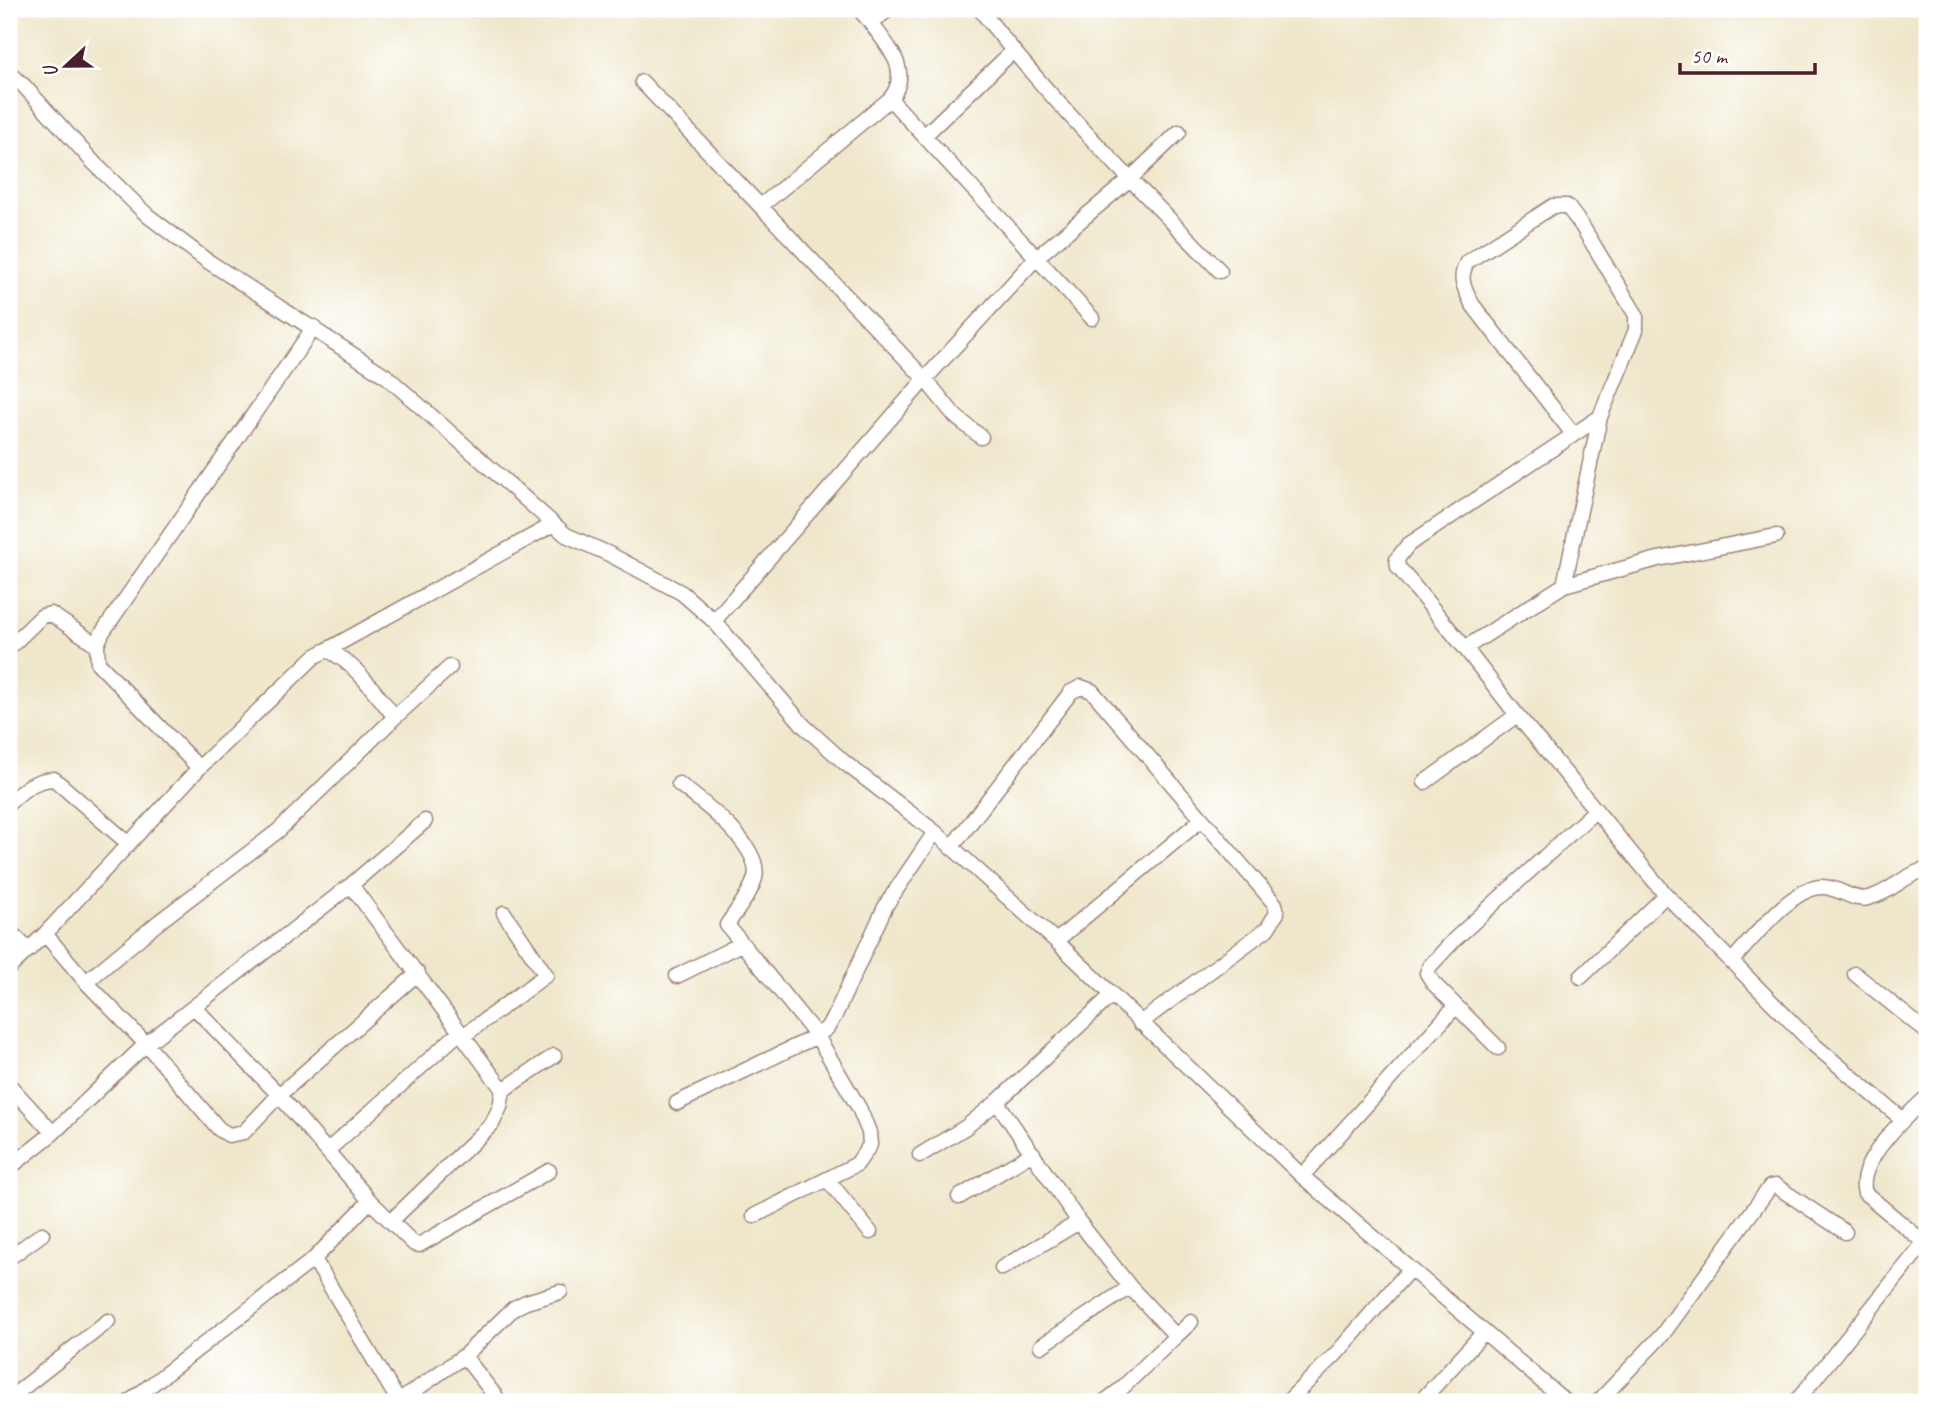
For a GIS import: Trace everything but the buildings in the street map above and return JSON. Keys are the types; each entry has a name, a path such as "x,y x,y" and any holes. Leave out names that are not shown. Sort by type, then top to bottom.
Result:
{"street":[{"path":"761,206 890,99 899,88 900,71 893,55 859,9"},
{"path":"871,23 889,9"},
{"path":"981,9 1013,51 1129,178 1220,271"},
{"path":"924,136 1013,51"},
{"path":"9,73 146,215 206,260 314,327 386,376 566,536 609,554 681,593 714,621 804,726 845,763 935,832 1056,941 1302,1177 1566,1402"},
{"path":"642,82 925,379 955,416 981,437"},
{"path":"890,99 1092,318"},
{"path":"714,621 925,379 1037,257 1179,132"},
{"path":"1564,585 1600,417 1636,330 1636,315 1582,226 1567,206 1561,204 1553,206 1467,262 1461,274 1472,304 1573,434"},
{"path":"199,768 98,663 97,645 102,633 314,327"},
{"path":"1600,417 1408,545 1397,559 1398,567 1666,895 1813,1044 1902,1119"},
{"path":"9,968 45,934 199,768 314,656 552,525"},
{"path":"1465,648 1564,585 1658,559 1776,537"},
{"path":"9,648 43,616 51,614 97,645"},
{"path":"327,650 340,657 356,672 395,718"},
{"path":"86,982 160,921 278,831 450,667"},
{"path":"951,848 1071,692 1081,687 1092,691 1275,904 1278,913 1267,929 1140,1024"},
{"path":"1425,782 1517,715"},
{"path":"9,803 30,784 38,780 54,779 130,844"},
{"path":"679,784 713,810 741,841 755,863 755,877 727,925 817,1036 859,1108 869,1132 870,1144 857,1164 754,1216"},
{"path":"1498,1048 1455,1007 1427,973 1430,966 1455,939 1596,810"},
{"path":"1056,941 1202,819"},
{"path":"9,1168 54,1133 146,1044 351,885 425,821"},
{"path":"677,1104 817,1036 827,1028 886,905 935,832"},
{"path":"1731,962 1795,896 1809,889 1832,888 1855,899 1866,899 1878,895 1907,875 1921,871 1927,873"},
{"path":"351,885 503,1090"},
{"path":"1581,977 1666,895"},
{"path":"327,1152 461,1034 546,975 504,913"},
{"path":"9,931 29,950"},
{"path":"45,934 86,982 146,1044 219,1129 229,1135 244,1132 279,1095 418,973"},
{"path":"677,976 741,944"},
{"path":"1855,974 1927,1032"},
{"path":"920,1155 966,1127 997,1102 1112,995"},
{"path":"194,1007 279,1095 370,1201 414,1244 424,1243 549,1171"},
{"path":"1302,1177 1455,1007"},
{"path":"391,1221 492,1124 500,1107 503,1090 554,1056"},
{"path":"9,1085 54,1133"},
{"path":"1796,1402 1926,1244 1864,1193 1862,1184 1864,1173 1902,1119 1927,1097"},
{"path":"997,1102 1079,1222 1130,1287 1176,1336"},
{"path":"959,1197 1033,1153"},
{"path":"827,1179 870,1231"},
{"path":"1598,1402 1662,1335 1770,1187 1776,1186 1845,1232"},
{"path":"129,1402 313,1259 370,1201"},
{"path":"1002,1268 1079,1222"},
{"path":"9,1258 41,1234"},
{"path":"313,1259 398,1402 464,1356 514,1308 526,1301 560,1292"},
{"path":"1287,1402 1336,1354 1410,1269"},
{"path":"1041,1346 1130,1287"},
{"path":"9,1399 108,1321"},
{"path":"1104,1402 1121,1390 1191,1322"},
{"path":"1420,1402 1484,1332"},
{"path":"464,1356 500,1402"}]}
